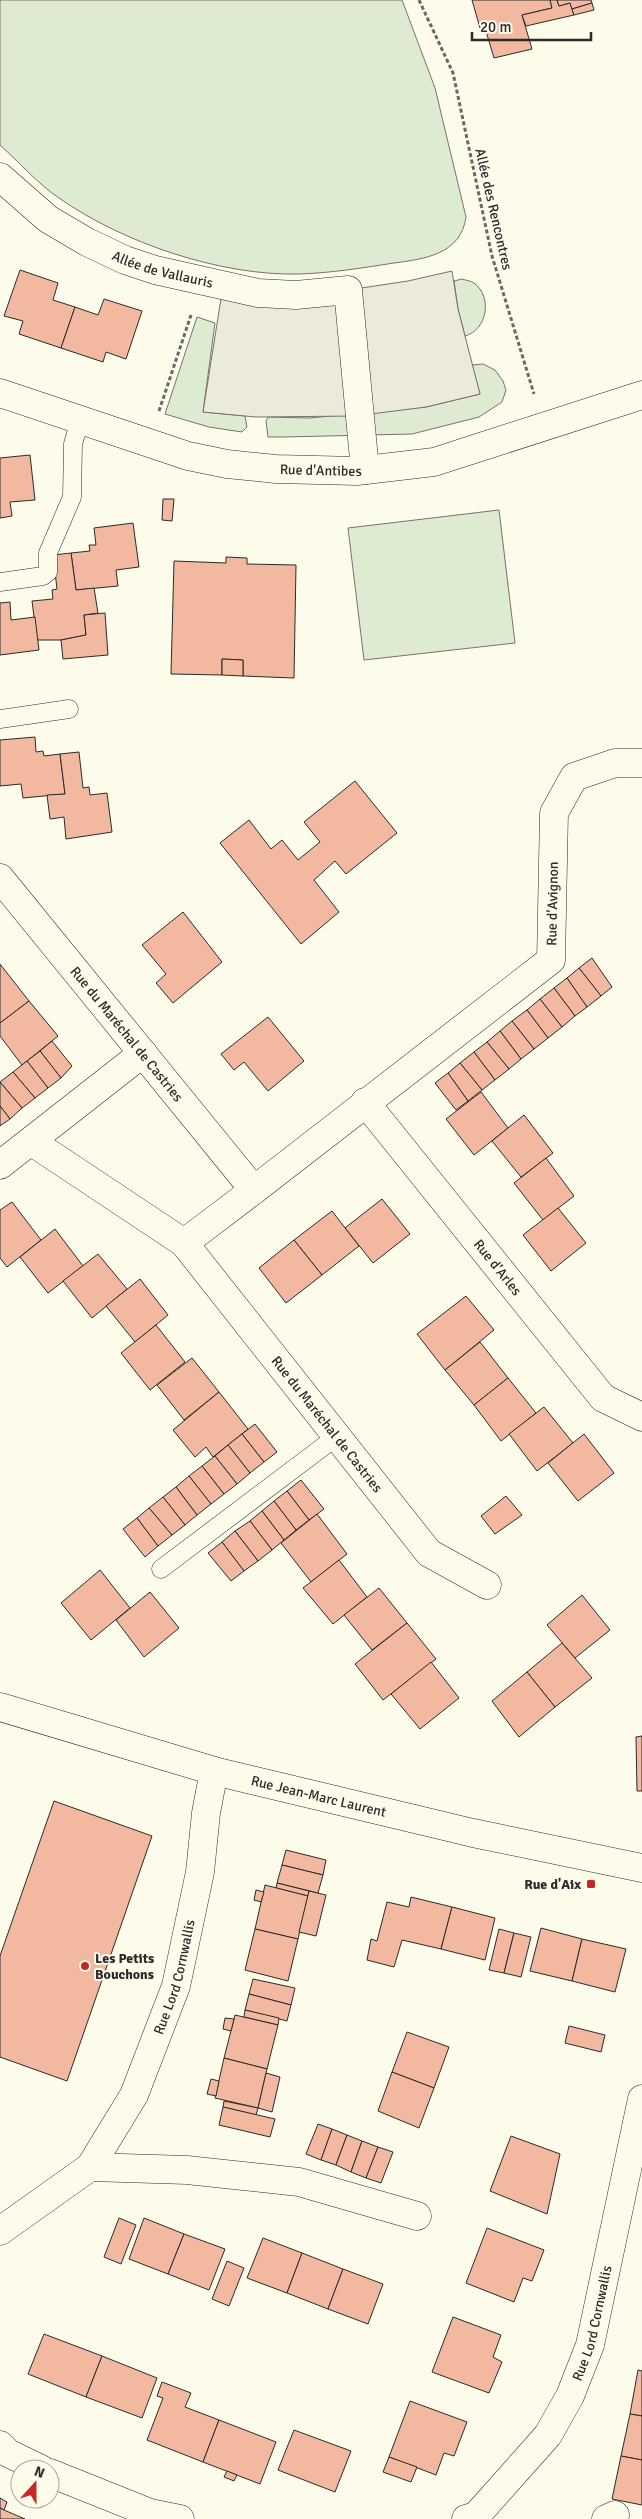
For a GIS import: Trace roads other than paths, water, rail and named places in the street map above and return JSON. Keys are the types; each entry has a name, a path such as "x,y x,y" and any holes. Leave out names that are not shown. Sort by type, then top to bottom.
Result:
{"street":[{"name":"Allée de Vallauris","path":"0,177 48,219 87,242 125,260 202,281 258,293 296,295 348,290 365,470"},
{"name":"Rue d'Antibes","path":"0,393 188,456 227,464 276,470 365,470 434,462 642,395"},
{"name":"Rue d'Avignon","path":"365,1102 551,960 554,813 574,777 615,763 642,763"},
{"name":"Rue du Maréchal de Castries","path":"0,878 254,1190"},
{"path":"0,1165 32,1142 143,1053"},
{"path":"184,1243 365,1102"},
{"name":"Rue d'Arles","path":"365,1102 603,1398 642,1417"},
{"name":"Rue du Maréchal de Castries","path":"32,1142 184,1243 429,1553 487,1585"},
{"name":"Rue Jean-Marc Laurent","path":"0,1707 214,1771 473,1833 642,1868"},
{"name":"Rue Lord Cornwallis","path":"0,2231 90,2167 134,2095 176,1986 200,1872 206,1812 214,1771"},
{"name":"Rue Lord Cornwallis","path":"473,2518 548,2435 570,2396 590,2345 642,2099"},
{"path":"90,2167 187,2170 299,2182 417,2216"},
{"path":"0,2445 8,2453 20,2459"},
{"path":"60,2478 150,2513 180,2519"}],"lane":[{"path":"0,582 43,576 48,572 48,553 72,497 72,444 80,420"},
{"path":"0,719 69,709"},
{"path":"161,1568 336,1437"}],"place":[{"name":"Rue d'Aix","path":"591,1884"},
{"name":"Les Petits Bouchons","path":"85,1966"}]}
